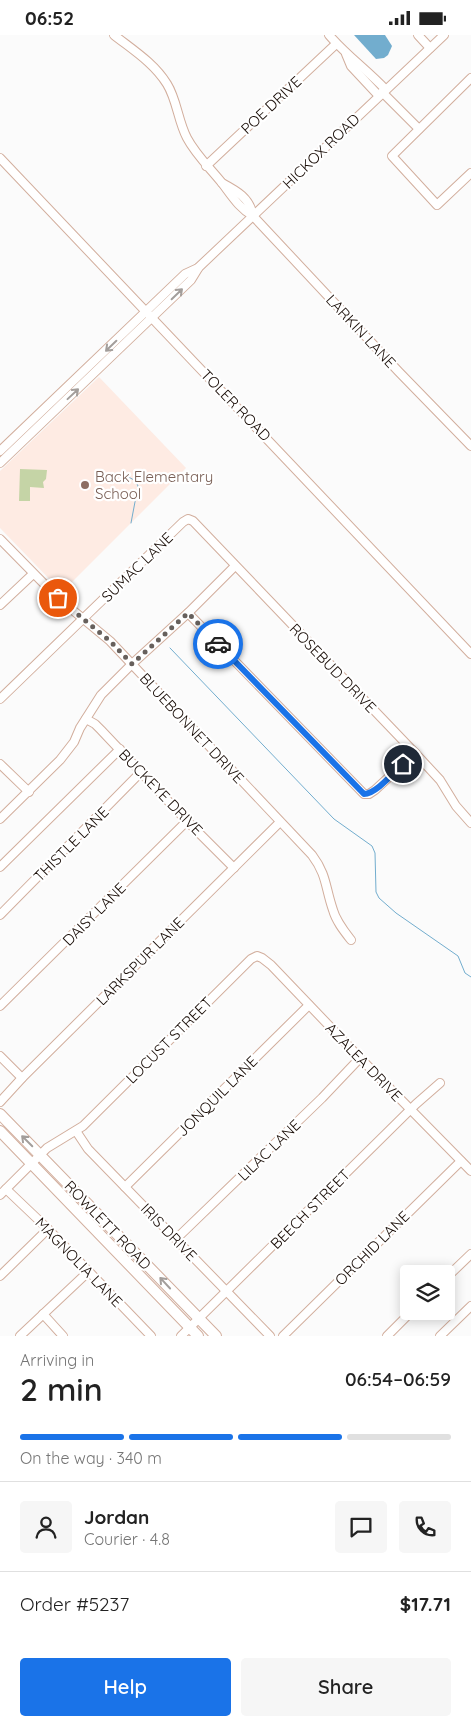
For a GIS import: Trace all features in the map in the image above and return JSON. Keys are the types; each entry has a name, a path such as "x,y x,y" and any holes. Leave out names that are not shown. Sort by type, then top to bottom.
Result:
{"main road":[{"name":"ROWLETT ROAD","path":"0,1114 216,1336"},
{"name":"ROWLETT ROAD","path":"0,1131 33,1163 198,1336"}],"street":[{"name":"LARKIN LANE","path":"114,35 149,61 168,85 187,137 206,166 221,183 240,192 252,206 253,216 471,446"},
{"path":"328,35 346,54 351,66 382,92 419,129"},
{"path":"418,35 430,48"},
{"name":"HICKOX ROAD","path":"0,463 191,280 199,267 444,35"},
{"name":"POE DRIVE","path":"206,166 336,44"},
{"path":"471,79 392,156 437,205 471,173"},
{"name":"TOLER ROAD","path":"0,158 471,654"},
{"name":"HICKOX ROAD","path":"0,451 185,274 199,267"},
{"path":"52,402 58,408"},
{"path":"9,455 8,446 41,415 42,411"},
{"name":"ROSEBUD DRIVE","path":"188,519 193,521 236,565 415,753 440,780 456,806 471,823"},
{"name":"SUMAC LANE","path":"0,699 188,519"},
{"name":"BLUEBONNET DRIVE","path":"0,539 58,598 84,618 132,664 320,866 326,878 333,909 338,921 351,940"},
{"path":"0,819 60,761 74,742 101,695 236,565"},
{"path":"0,605 33,574"},
{"path":"188,613 364,794 369,794 375,790 415,753"},
{"name":"BUCKEYE DRIVE","path":"86,719 95,724 120,749 234,868"},
{"path":"0,867 120,749"},
{"path":"0,764 28,792"},
{"name":"THISTLE LANE","path":"0,915 141,772"},
{"name":"DAISY LANE","path":"0,1006 187,821"},
{"name":"LARKSPUR LANE","path":"0,1102 280,822"},
{"name":"AZALEA DRIVE","path":"256,956 262,957 271,965 360,1059 471,1171"},
{"name":"LOCUST STREET","path":"76,1131 256,956"},
{"name":"JONQUIL LANE","path":"126,1187 309,1005"},
{"path":"0,1056 22,1078"},
{"name":"LILAC LANE","path":"176,1239 360,1059"},
{"name":"BEECH STREET","path":"181,1336 440,1083"},
{"path":"0,1195 52,1144 76,1131"},
{"name":"IRIS DRIVE","path":"76,1131 88,1149 270,1336"},
{"name":"ORCHID LANE","path":"283,1336 461,1161"},
{"name":"MAGNOLIA LANE","path":"6,1189 48,1229 151,1336"},
{"path":"0,1276 48,1229"},
{"path":"455,1269 471,1254"},
{"path":"20,1336 89,1271"},
{"path":"440,1336 471,1306"},
{"path":"42,1314 63,1336"},
{"path":"387,1336 403,1320"}],"shaded area":[{"name":"Back Elementary School","path":"99,377 186,468 62,592 0,528 0,471"}],"green space":[{"path":"20,469 47,470 46,479 43,482 44,488 30,487 30,501 19,501"}],"water":[{"path":"354,35 385,35 392,46 388,55 384,58 376,59"}],"waterway":[{"path":"120,475 133,480 138,486 131,523"},
{"path":"170,648 334,819 372,846 375,853 376,892 379,898 396,913 458,956 465,973 471,977"}],"way so far":[{"path":"58,598 110,641 132,664 188,613 218,644"}],"place":[{"name":"Back Elementary School","path":"85,485"}],"route":[{"path":"218,644 364,794 369,794 375,790 403,764"}]}
